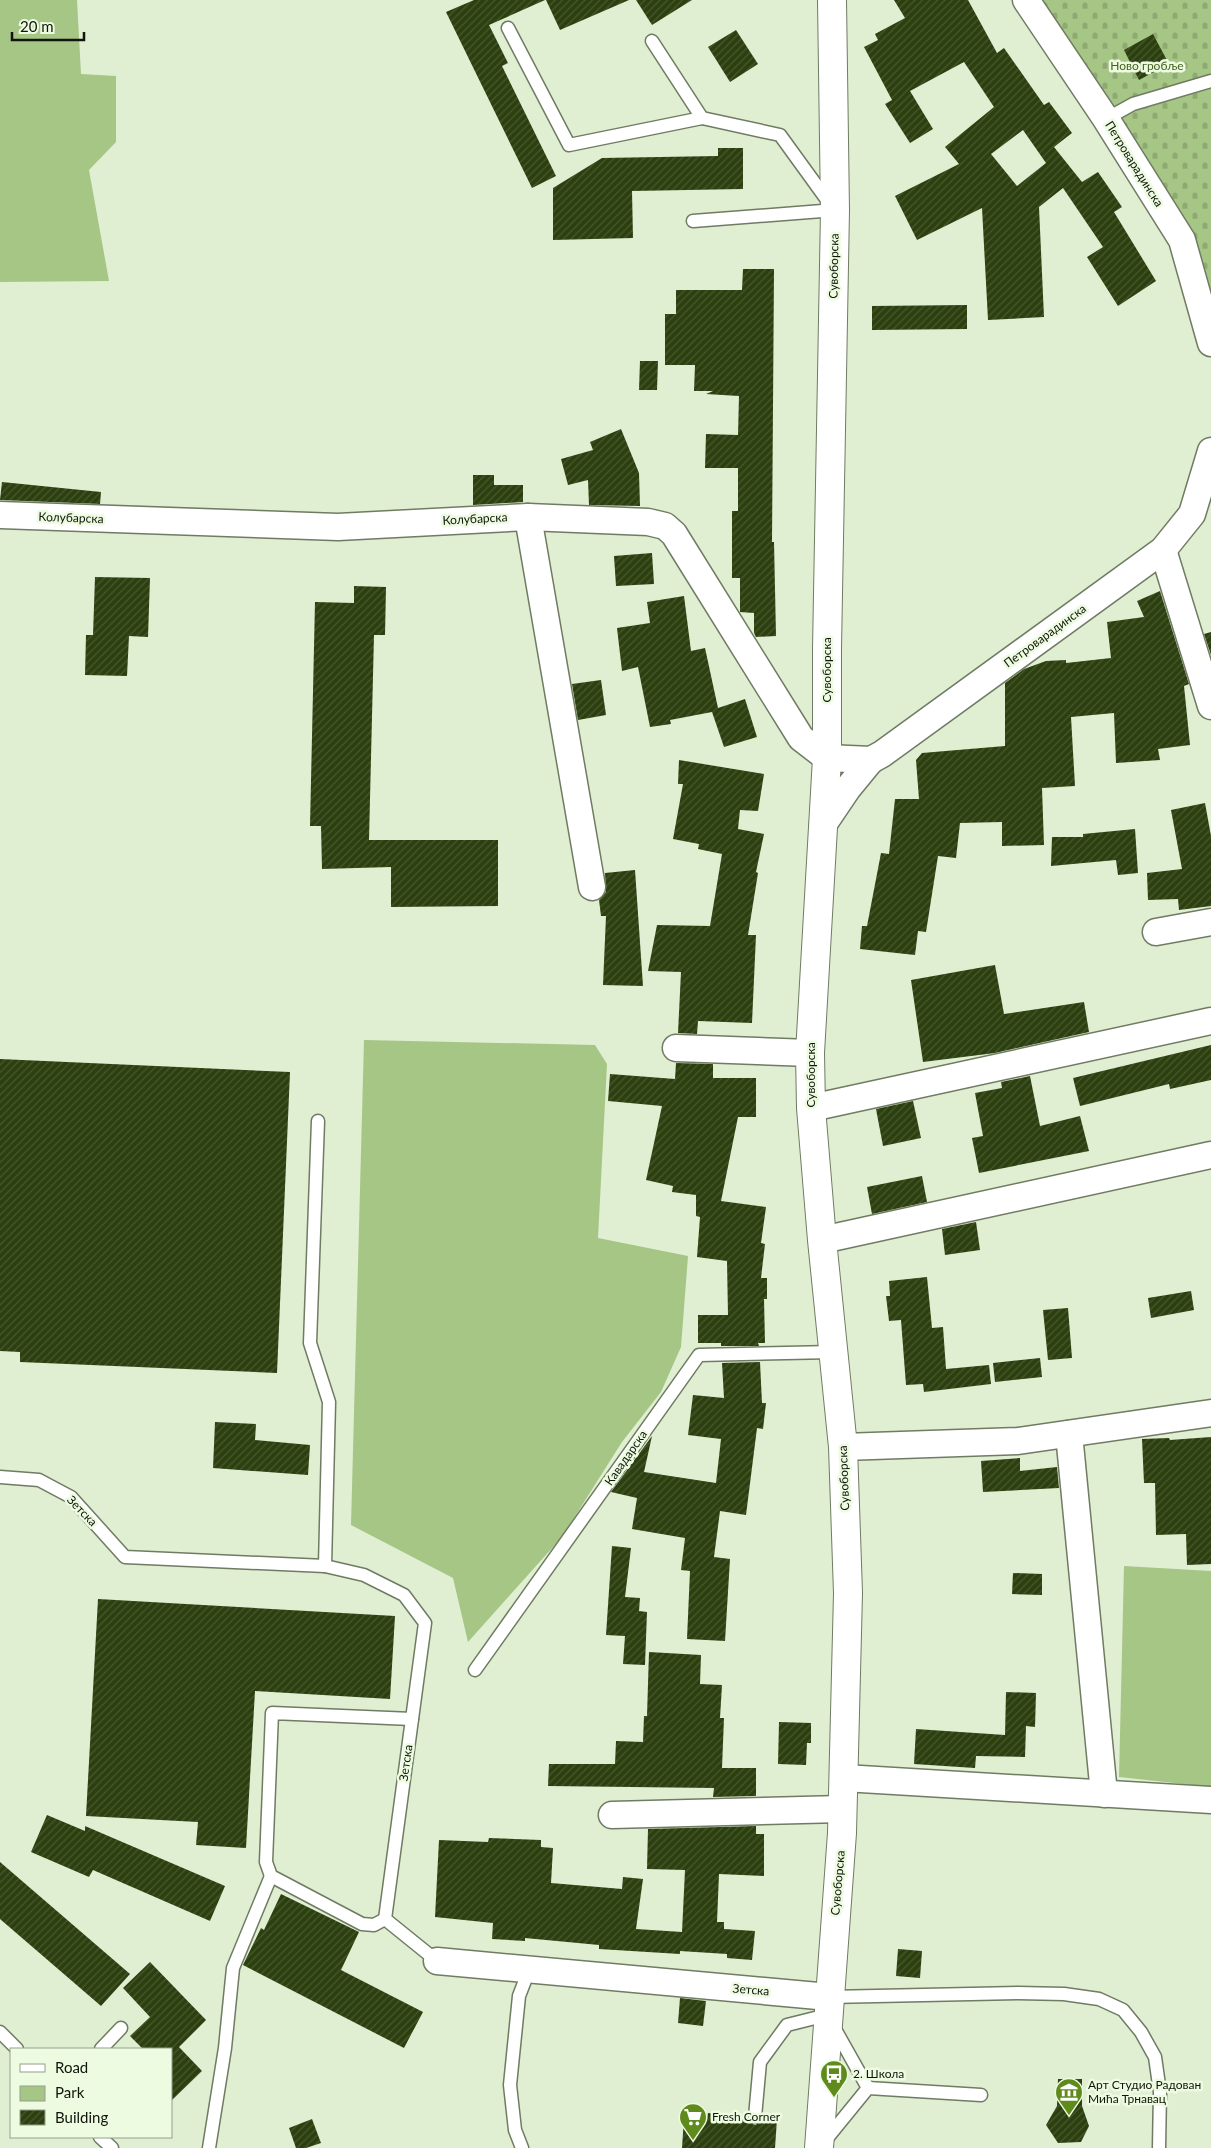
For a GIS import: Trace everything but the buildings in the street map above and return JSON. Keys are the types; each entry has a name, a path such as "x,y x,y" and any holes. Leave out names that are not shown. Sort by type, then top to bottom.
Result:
{"main road":[{"name":"Сувоборска","path":"819,2148 844,1778 848,1593 843,1447 822,1240 811,1108 810,1053 827,758 827,639 835,210 832,0"}],"street":[{"name":"Петроварадинска","path":"1026,0 1106,118 1182,240 1211,343"},
{"name":"Петроварадинска","path":"822,825 848,788 871,760 882,754 1163,550 1202,514 1211,451"},
{"name":"Колубарска","path":"0,515 338,527 528,516 648,522 665,526 674,534 801,738 827,758"},
{"path":"528,516 592,887"},
{"path":"1163,550 1211,706"},
{"path":"827,758 871,760"},
{"path":"1156,932 1211,922"},
{"path":"811,1108 1211,1021"},
{"path":"676,1048 810,1053"},
{"path":"822,1240 1211,1155"},
{"path":"843,1447 1018,1441 1211,1413"},
{"path":"1069,1434 1104,1794"},
{"path":"844,1778 1211,1800"},
{"path":"612,1815 842,1809"},
{"name":"Зетска","path":"437,1961 529,1970 828,2006"}],"lane":[{"path":"508,28 569,145 702,118 780,135 835,210"},
{"path":"652,41 702,118"},
{"path":"1106,118 1132,104 1211,81"},
{"path":"693,221 835,210"},
{"path":"318,1121 310,1342 329,1402 325,1566"},
{"name":"Кавадарска","path":"475,1670 699,1355 833,1352"},
{"name":"Зетска","path":"0,1477 39,1480 72,1497 125,1557 325,1566 364,1575 404,1595 425,1623 385,1919 437,1961"},
{"path":"209,2148 225,2048 233,1968 271,1876 266,1862 272,1713 412,1719"},
{"path":"271,1876 362,1924 374,1924 385,1919"},
{"path":"522,2148 515,2130 510,2085 519,1996 529,1970"},
{"path":"755,2117 760,2062 787,2024 828,2006 1018,1993 1064,1994 1099,1999 1123,2010 1142,2032 1155,2058 1160,2092 1159,2148"},
{"path":"828,2006 868,2088"},
{"path":"103,2048 121,2028"},
{"path":"0,2032 16,2048"},
{"path":"868,2088 981,2095"},
{"path":"819,2148 868,2088"},
{"path":"101,2138 112,2148"}],"green space":[{"path":"0,0 77,0 81,74 116,76 116,142 89,170 109,281 0,282"},
{"name":"Ново гробље","path":"1026,0 1211,0 1211,343 1182,240"},
{"path":"364,1040 595,1045 607,1064 598,1238 688,1256 681,1347 661,1392 622,1442 562,1537 468,1642 453,1578 351,1525"},
{"path":"1124,1566 1211,1571 1211,1787 1119,1777"}],"place":[{"name":"2. Школа","path":"834,2098"},
{"name":"Арт Студио Радован Мића Трнавац","path":"1069,2116"},
{"name":"Fresh Corner","path":"693,2141"}]}
